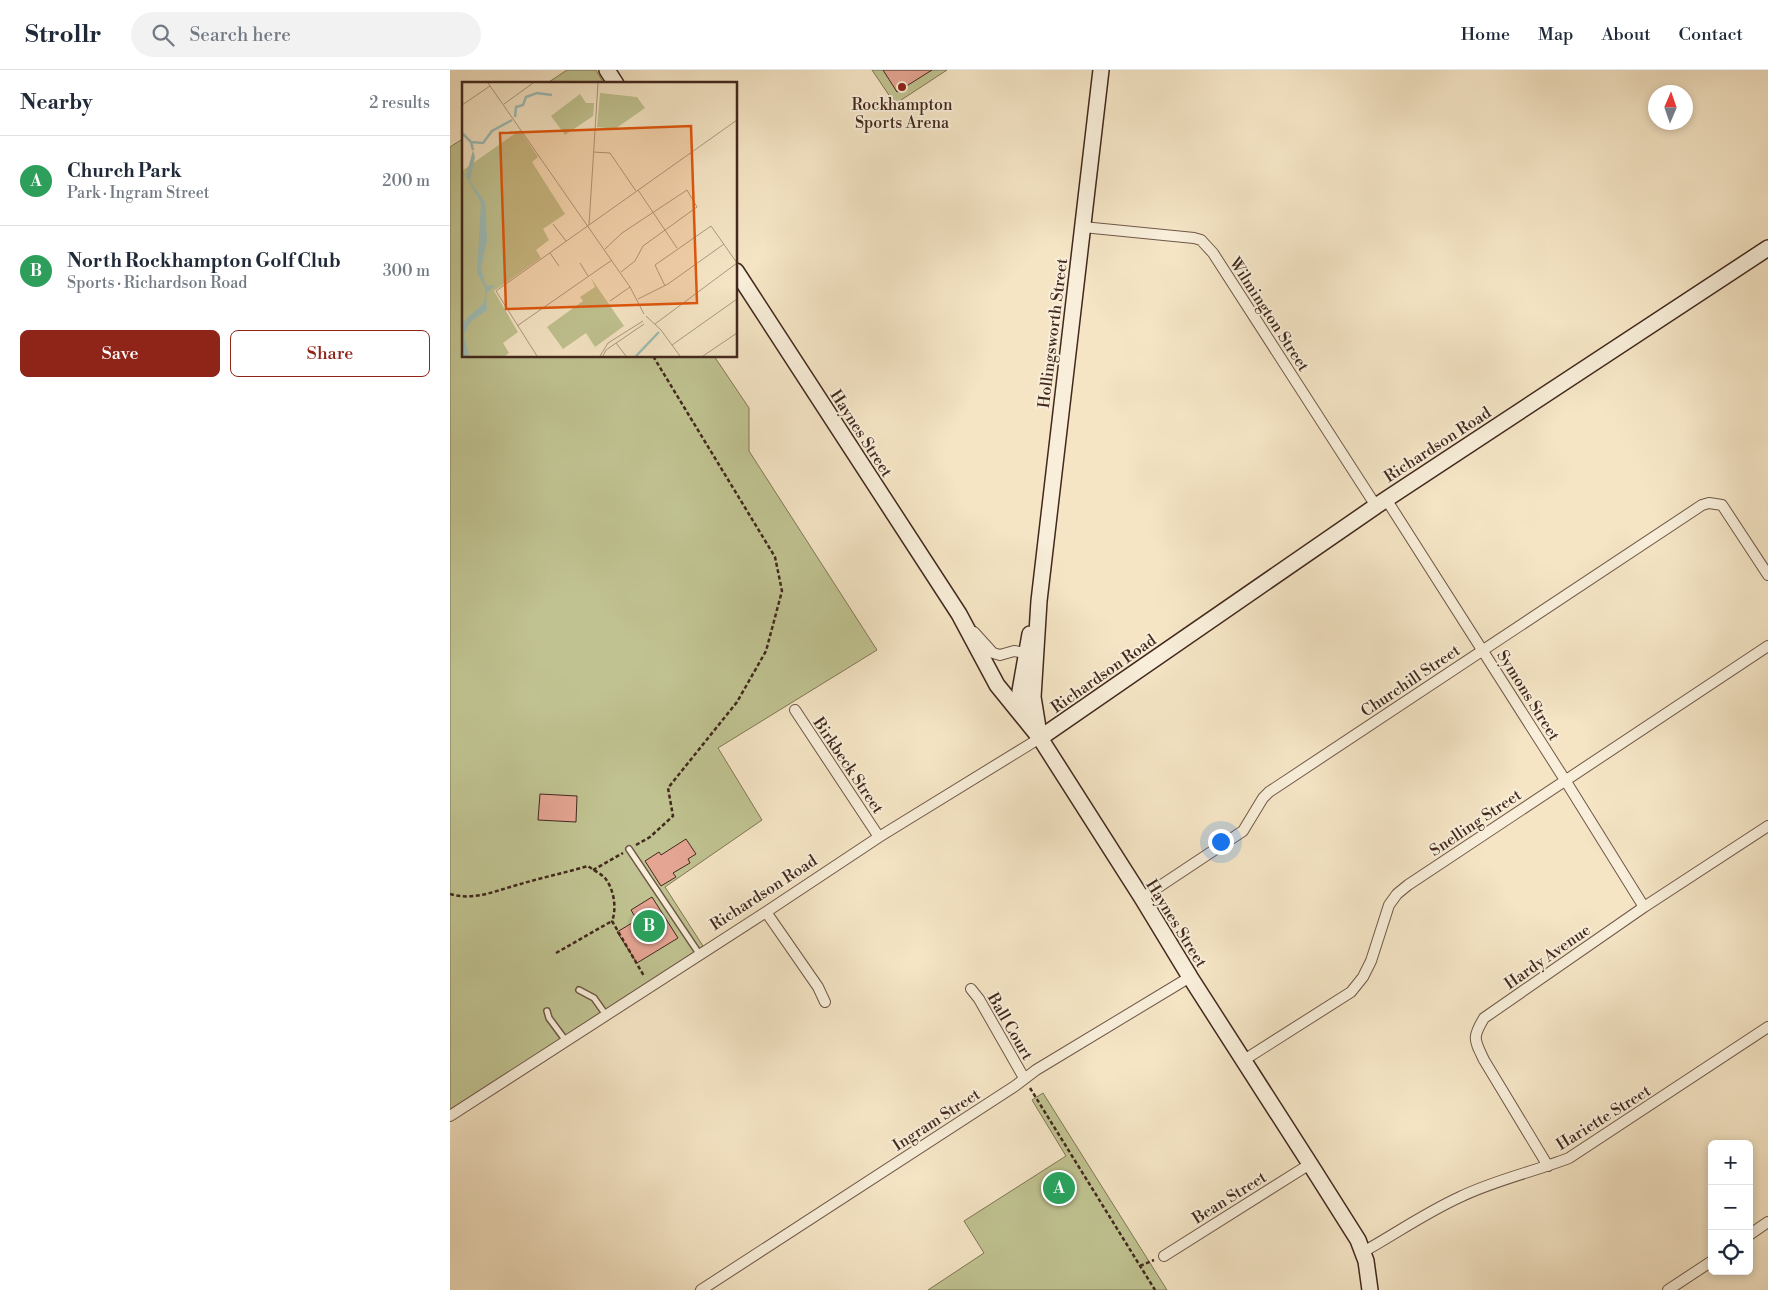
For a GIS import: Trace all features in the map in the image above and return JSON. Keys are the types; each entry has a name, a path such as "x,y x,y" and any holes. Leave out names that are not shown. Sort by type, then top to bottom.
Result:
{"street":[{"path":"607,70 615,82"},
{"name":"Hollingsworth Street","path":"1022,715 1020,691 1031,653 1039,601 1101,70"},
{"name":"Wilmington Street","path":"1083,227 1201,240 1213,253 1381,503"},
{"name":"Richardson Road","path":"450,1116 879,837 1040,738 1381,503 1768,248"},
{"name":"Haynes Street","path":"738,274 959,614 997,685 1040,738 1142,898 1190,977 1358,1240 1368,1271"},
{"name":"Symons Street","path":"1381,503 1482,650 1644,908"},
{"name":"Churchill Street","path":"1142,898 1243,831 1263,798 1269,792 1694,510 1709,503 1722,504 1768,575"},
{"name":"Haynes Street","path":"959,614 994,653 1000,655 1014,651 1031,653"},
{"name":"Snelling Street","path":"1244,1060 1351,992 1367,969 1389,905 1396,894 1768,646"},
{"name":"Hollingsworth Street","path":"1031,653 1033,697 1040,738"},
{"name":"Birkbeck Street","path":"795,710 879,837"},
{"name":"Hardy Avenue","path":"1548,1166 1484,1060 1477,1044 1476,1033 1484,1018 1644,908 1768,826"},
{"path":"766,912 818,987 825,1002"},
{"name":"Ingram Street","path":"701,1290 1024,1078 1190,977"},
{"name":"Ball Court","path":"971,989 980,999 1024,1078"},
{"name":"Hariette Street","path":"1363,1252 1458,1197 1483,1186 1569,1158 1768,1027"},
{"name":"Bean Street","path":"1164,1256 1310,1164"},
{"path":"1753,1232 1768,1222"},
{"path":"1668,1290 1708,1264"},
{"path":"1368,1271 1370,1290"},
{"path":"1368,1271 1376,1290"}],"lane":[{"path":"629,849 700,955"},
{"path":"579,990 594,998 606,1015"},
{"path":"547,1010 550,1018 566,1042"}],"path":[{"path":"593,870 650,837 673,816 668,788 737,702 766,651 782,591 775,557 655,358"},
{"path":"450,894 460,897 491,894 588,866 606,879 614,897 616,912 612,921 556,953"},
{"path":"612,921 644,976"},
{"path":"1024,1078 1155,1290"},
{"path":"1140,1266 1164,1256"}],"green space":[{"path":"567,70 596,70 603,82 549,82"},
{"name":"Rockhampton Sports Arena","path":"872,70 947,70 895,104"},
{"path":"462,139 462,358 715,358 749,408 749,451 877,650 718,748 762,820 665,887 703,946 450,1110 450,147"},
{"path":"1043,1093 1167,1290 928,1290 984,1253 964,1221 1066,1156 1032,1100"}],"building":[{"path":"883,70 932,70 897,92"},
{"path":"540,794 577,796 576,822 538,820"},
{"path":"686,839 696,854 688,859 690,863 673,873 676,877 661,886 645,861 659,852 661,855"},
{"path":"652,897 678,938 637,963 617,932 637,920 631,910"}],"place":[{"name":"Rockhampton Sports Arena","path":"902,87"},
{"name":"North Rockhampton Golf Club","path":"649,926"},
{"name":"Church Park","path":"1059,1188"}]}
